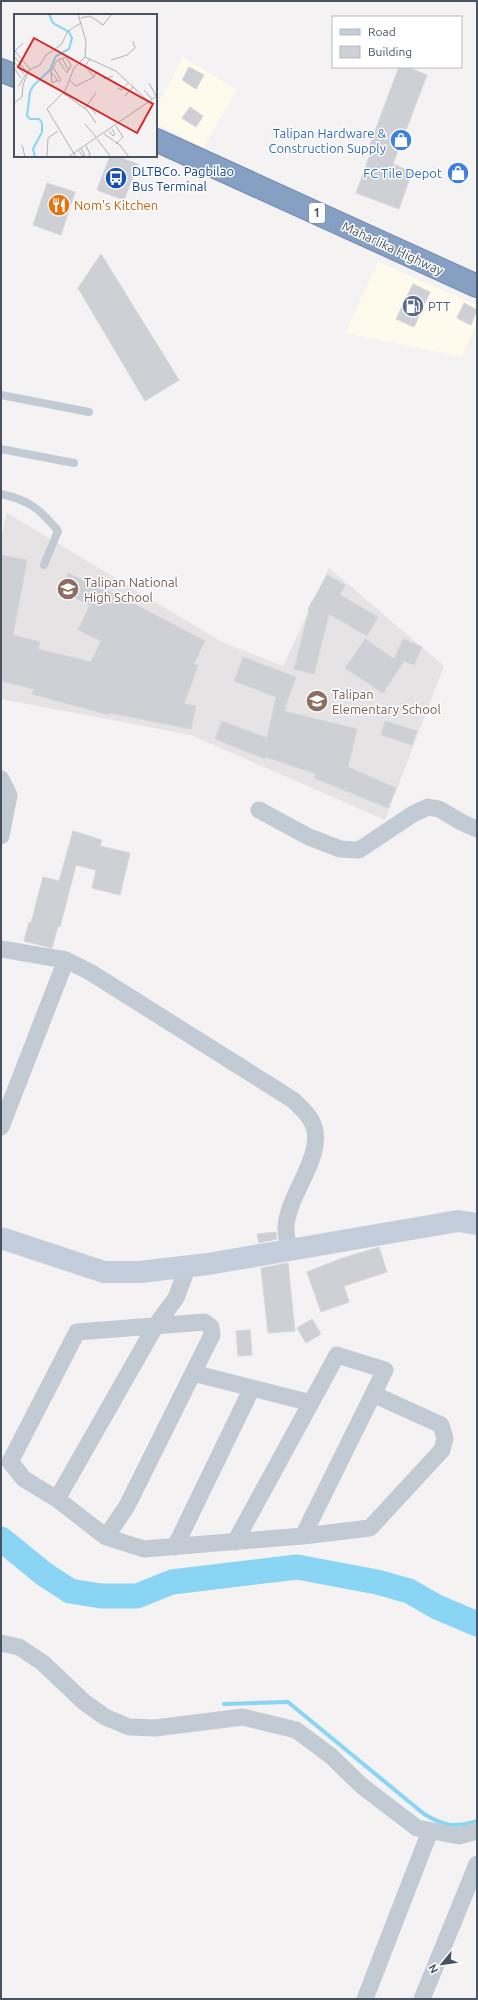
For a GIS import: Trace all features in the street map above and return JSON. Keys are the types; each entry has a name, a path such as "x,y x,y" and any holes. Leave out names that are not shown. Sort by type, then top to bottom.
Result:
{"highway":[{"path":"1,71 14,76"},
{"name":"Maharlika Highway","path":"157,140 477,286"}],"street":[{"path":"1,779 9,795 1,836"},
{"path":"259,810 309,837 340,849 359,850 413,814 428,807 439,809 463,823 476,825"},
{"path":"1,949 66,960 90,972 293,1100 308,1115 314,1127 316,1141 313,1153 289,1212 286,1228 289,1250"},
{"path":"1,1127 66,960"},
{"path":"1,1238 104,1272 140,1272 289,1250 458,1221 477,1224"},
{"path":"57,1499 156,1326 176,1298 188,1266"},
{"path":"106,1537 127,1506 212,1335 211,1327 204,1322 78,1332 10,1462 24,1479 57,1499 106,1537 144,1549 302,1536 370,1528 442,1450 446,1438 441,1425 373,1394"},
{"path":"235,1542 337,1355 385,1370 302,1536"},
{"path":"193,1373 311,1403"},
{"path":"175,1546 252,1388"},
{"path":"1,1643 19,1647 43,1663 84,1702 105,1717 129,1727 155,1728 243,1717 296,1730 331,1756 362,1786 417,1828 459,1836 477,1831"},
{"path":"365,1999 430,1831"},
{"path":"422,1999 477,1864"}],"lane":[{"path":"1,395 89,412"},
{"path":"1,449 74,463"},
{"path":"1,494 16,497 36,506 58,530 44,565"}],"shaded area":[{"path":"183,57 237,90 203,148 157,124 157,107"},
{"path":"378,262 477,305 477,321 462,357 345,333"},
{"path":"7,513 222,642 283,666 329,568 444,666 385,820 191,735 1,699 1,537"}],"building":[{"path":"189,67 204,75 196,89 182,80"},
{"path":"399,68 410,68 427,75 393,164 412,172 399,209 356,193 372,149 369,147"},
{"path":"190,107 203,116 196,127 182,118"},
{"path":"110,157 119,157 138,164 124,200 97,190"},
{"path":"47,183 75,192 61,235 33,225"},
{"path":"101,254 179,380 145,401 78,288"},
{"name":"PTT","path":"413,284 430,292 414,327 396,319"},
{"path":"464,303 477,310 471,325 457,318"},
{"path":"1,555 27,560 13,635 40,642 38,649 91,662 101,641 78,630 90,605 60,591 68,573 125,599 205,641 194,664 198,665 184,704 196,706 191,729 110,713 109,715 32,694 34,689 1,681"},
{"path":"327,575 345,585 340,595 378,617 367,636 329,614 314,674 294,669 309,610 308,609"},
{"path":"365,639 394,659 403,639 422,647 414,665 404,661 383,693 345,668"},
{"path":"243,657 296,677 284,711 357,729 348,767 396,788 388,808 314,778 316,774 266,757 265,759 215,739 222,721 267,738 276,697 234,681"},
{"path":"385,721 417,731 412,745 381,735"},
{"path":"73,831 102,840 100,846 130,853 120,895 92,888 96,870 76,865 60,927 58,926 52,948 24,941 29,922 31,923 43,877 59,881"},
{"path":"276,1232 277,1239 259,1243 257,1234"},
{"path":"379,1247 387,1272 344,1286 349,1302 321,1312 307,1272 340,1259"},
{"path":"288,1263 295,1331 268,1333 261,1268"},
{"path":"312,1319 321,1334 306,1343 297,1328"},
{"path":"250,1330 252,1355 238,1356 236,1331"}],"waterway":[{"path":"1,1539 44,1574 70,1591 101,1596 137,1596 172,1582 297,1567 377,1582 409,1591 437,1607 477,1624"},
{"path":"224,1704 288,1702 424,1814 449,1825 462,1825 477,1821"}],"place":[{"name":"Talipan Hardware & Construction Supply","path":"401,140"},
{"name":"FC Tile Depot","path":"458,173"},
{"name":"DLTBCo. Pagbilao Bus Terminal","path":"116,178"},
{"name":"Nom's Kitchen","path":"59,205"},
{"name":"PTT","path":"413,306"},
{"name":"Talipan National High School","path":"68,589"},
{"name":"Talipan Elementary School","path":"317,701"}]}
